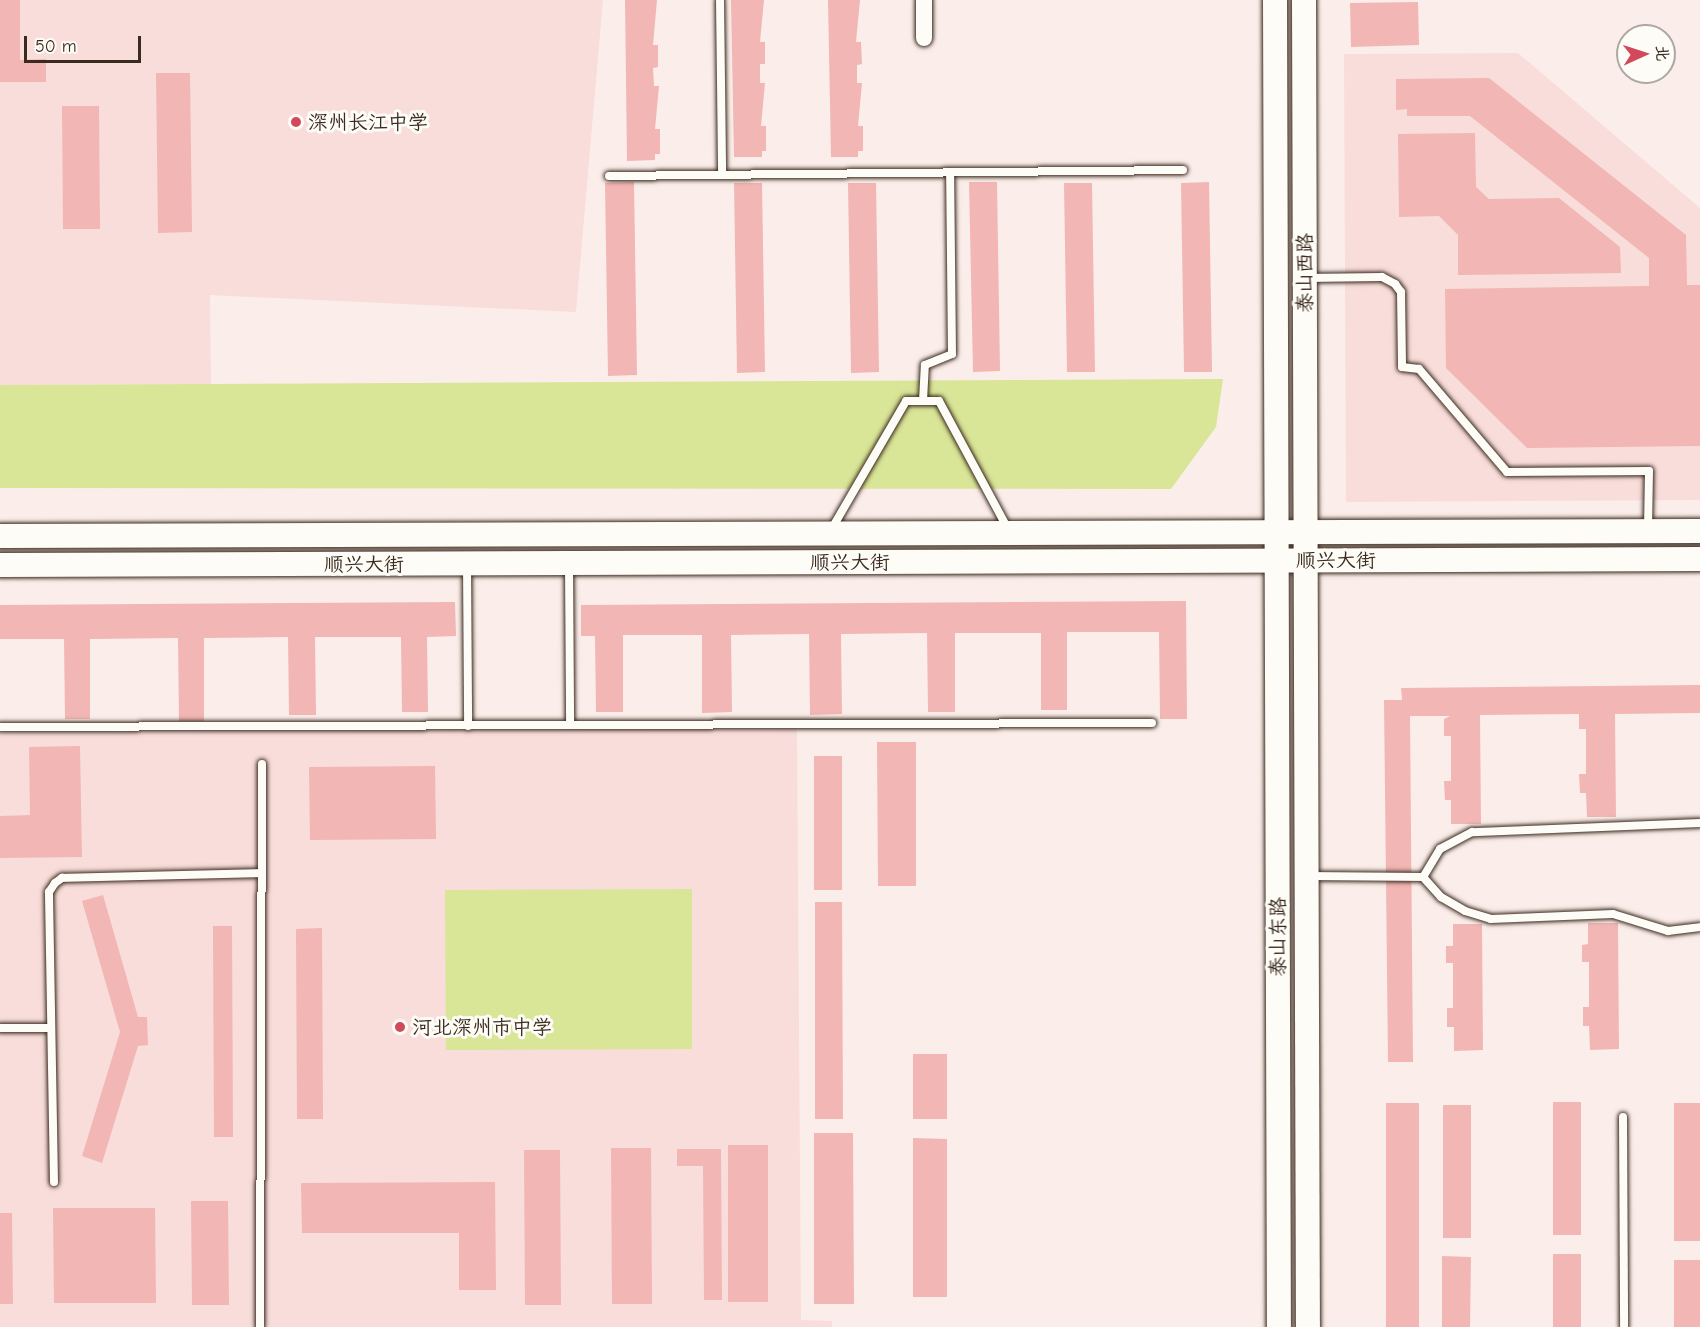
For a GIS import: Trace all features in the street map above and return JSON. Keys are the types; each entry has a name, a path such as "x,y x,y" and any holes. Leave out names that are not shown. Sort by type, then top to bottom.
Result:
{"main road":[{"name":"泰山西路","path":"1275,0 1277,546"},
{"name":"泰山西路","path":"1304,0 1306,546"},
{"name":"顺兴大街","path":"1306,546 1648,531 1700,531"},
{"name":"顺兴大街","path":"0,536 1010,533 1277,546"},
{"name":"顺兴大街","path":"0,565 569,563 1277,546 1700,559"},
{"name":"泰山东路","path":"1277,546 1280,1327"},
{"name":"泰山东路","path":"1306,546 1308,1327"}],"street":[{"path":"924,0 924,38"}],"lane":[{"path":"720,0 722,175"},
{"path":"609,176 1183,170"},
{"path":"923,401 925,365 952,354 950,172"},
{"path":"1305,278 1382,277 1395,284 1401,292 1402,367 1419,369 1507,472 1649,471 1648,531"},
{"path":"830,533 906,400 939,401 1010,533"},
{"path":"467,563 468,726"},
{"path":"569,563 570,725"},
{"path":"0,727 1152,723"},
{"path":"260,1327 262,764"},
{"path":"1423,877 1440,849 1472,832 1700,823"},
{"path":"54,1182 49,892 55,883 62,878 261,873"},
{"path":"1307,876 1423,877 1441,897 1465,911 1491,919 1613,914 1668,932 1700,927"},
{"path":"0,1028 51,1028"},
{"path":"1623,1117 1624,1327"}],"shaded area":[{"name":"深州长江中学","path":"0,0 603,0 576,312 210,295 211,384 0,385"},
{"path":"1518,53 1700,208 1700,500 1346,502 1344,54"},
{"name":"河北深州市中学","path":"797,729 801,1320 832,1321 832,1327 0,1327 0,733"}],"green space":[{"path":"1223,379 1216,427 1171,489 0,488 0,385"},
{"path":"692,889 692,1049 446,1050 445,890"}],"building":[{"path":"0,0 20,0 20,60 46,59 46,82 0,82"},
{"path":"625,0 657,0 653,45 658,45 658,67 653,68 654,86 659,86 655,129 660,129 660,154 655,154 655,160 627,161"},
{"path":"731,0 764,0 760,42 765,42 765,64 760,64 760,83 765,83 761,126 766,126 766,151 762,151 762,157 734,157"},
{"path":"828,0 860,0 856,42 861,42 862,64 857,65 857,83 862,83 858,126 863,126 863,151 858,151 858,157 831,157"},
{"path":"1418,2 1419,45 1351,47 1350,3"},
{"path":"156,73 190,73 192,232 158,233"},
{"path":"1489,78 1686,235 1687,285 1700,285 1700,446 1527,448 1446,368 1445,289 1649,286 1649,258 1470,116 1407,116 1407,109 1396,110 1396,79"},
{"path":"62,106 99,106 100,229 63,229"},
{"path":"1475,133 1476,187 1489,199 1559,198 1620,247 1621,273 1458,275 1458,235 1439,216 1399,217 1398,134"},
{"path":"634,182 637,375 608,376 605,183"},
{"path":"969,182 997,182 1000,371 973,372"},
{"path":"1209,182 1212,372 1184,372 1181,183"},
{"path":"734,183 762,183 765,372 737,373"},
{"path":"848,183 876,183 879,372 851,373"},
{"path":"1064,183 1092,183 1095,372 1067,372"},
{"path":"1186,601 1187,719 1160,719 1159,632 1067,632 1067,710 1041,710 1041,633 955,633 955,712 928,712 927,633 841,634 842,714 810,715 809,634 731,635 732,712 702,713 702,635 623,635 623,712 596,712 595,636 581,636 581,605"},
{"path":"455,602 456,636 427,637 428,712 402,712 401,637 315,637 316,715 289,715 288,637 204,638 204,721 179,721 178,638 90,639 90,719 65,719 64,639 0,639 0,605"},
{"path":"1700,685 1700,713 1615,714 1616,817 1587,817 1586,793 1580,793 1579,774 1586,774 1586,729 1579,729 1579,714 1480,715 1481,824 1451,824 1451,800 1445,800 1444,781 1451,781 1451,736 1444,736 1444,719 1450,716 1410,716 1413,1062 1388,1062 1384,700 1402,700 1401,688"},
{"path":"877,742 916,742 916,886 878,886"},
{"path":"80,746 82,857 0,858 0,816 30,815 29,747"},
{"path":"814,756 842,756 842,890 814,890"},
{"path":"435,766 436,839 310,840 309,767"},
{"path":"103,895 138,1017 147,1017 148,1045 138,1046 102,1163 82,1156 120,1032 82,901"},
{"path":"815,902 842,902 843,1119 815,1119"},
{"path":"1588,923 1618,923 1619,1049 1590,1050 1589,1026 1583,1026 1583,1007 1589,1007 1589,962 1582,962 1582,945 1588,944"},
{"path":"1453,924 1482,924 1483,1050 1454,1051 1454,1027 1447,1027 1447,1008 1453,1008 1453,963 1446,963 1446,946 1453,946"},
{"path":"213,926 232,926 233,1137 214,1137"},
{"path":"322,928 323,1119 297,1119 296,929"},
{"path":"913,1054 947,1054 947,1119 913,1119"},
{"path":"1553,1102 1581,1102 1581,1235 1553,1235"},
{"path":"1386,1103 1419,1103 1419,1327 1386,1327"},
{"path":"1674,1103 1700,1103 1700,1241 1674,1241"},
{"path":"1443,1105 1471,1105 1471,1238 1443,1238"},
{"path":"814,1133 853,1133 854,1304 814,1304"},
{"path":"913,1138 947,1139 947,1297 913,1297"},
{"path":"728,1145 768,1145 768,1302 728,1302"},
{"path":"611,1148 651,1148 652,1304 612,1304"},
{"path":"677,1149 721,1149 722,1300 704,1300 703,1166 677,1166"},
{"path":"524,1150 560,1150 561,1305 525,1305"},
{"path":"495,1182 496,1290 459,1290 459,1233 302,1233 301,1183"},
{"path":"191,1201 228,1201 229,1305 192,1305"},
{"path":"53,1208 155,1208 156,1303 54,1303"},
{"path":"0,1213 12,1213 13,1304 0,1304"},
{"path":"1553,1254 1581,1254 1581,1327 1553,1327"},
{"path":"1442,1256 1471,1257 1470,1327 1442,1327"},
{"path":"1674,1260 1700,1260 1700,1327 1674,1327"}],"place":[{"name":"深州长江中学","path":"296,122"},
{"name":"河北深州市中学","path":"400,1027"}]}
